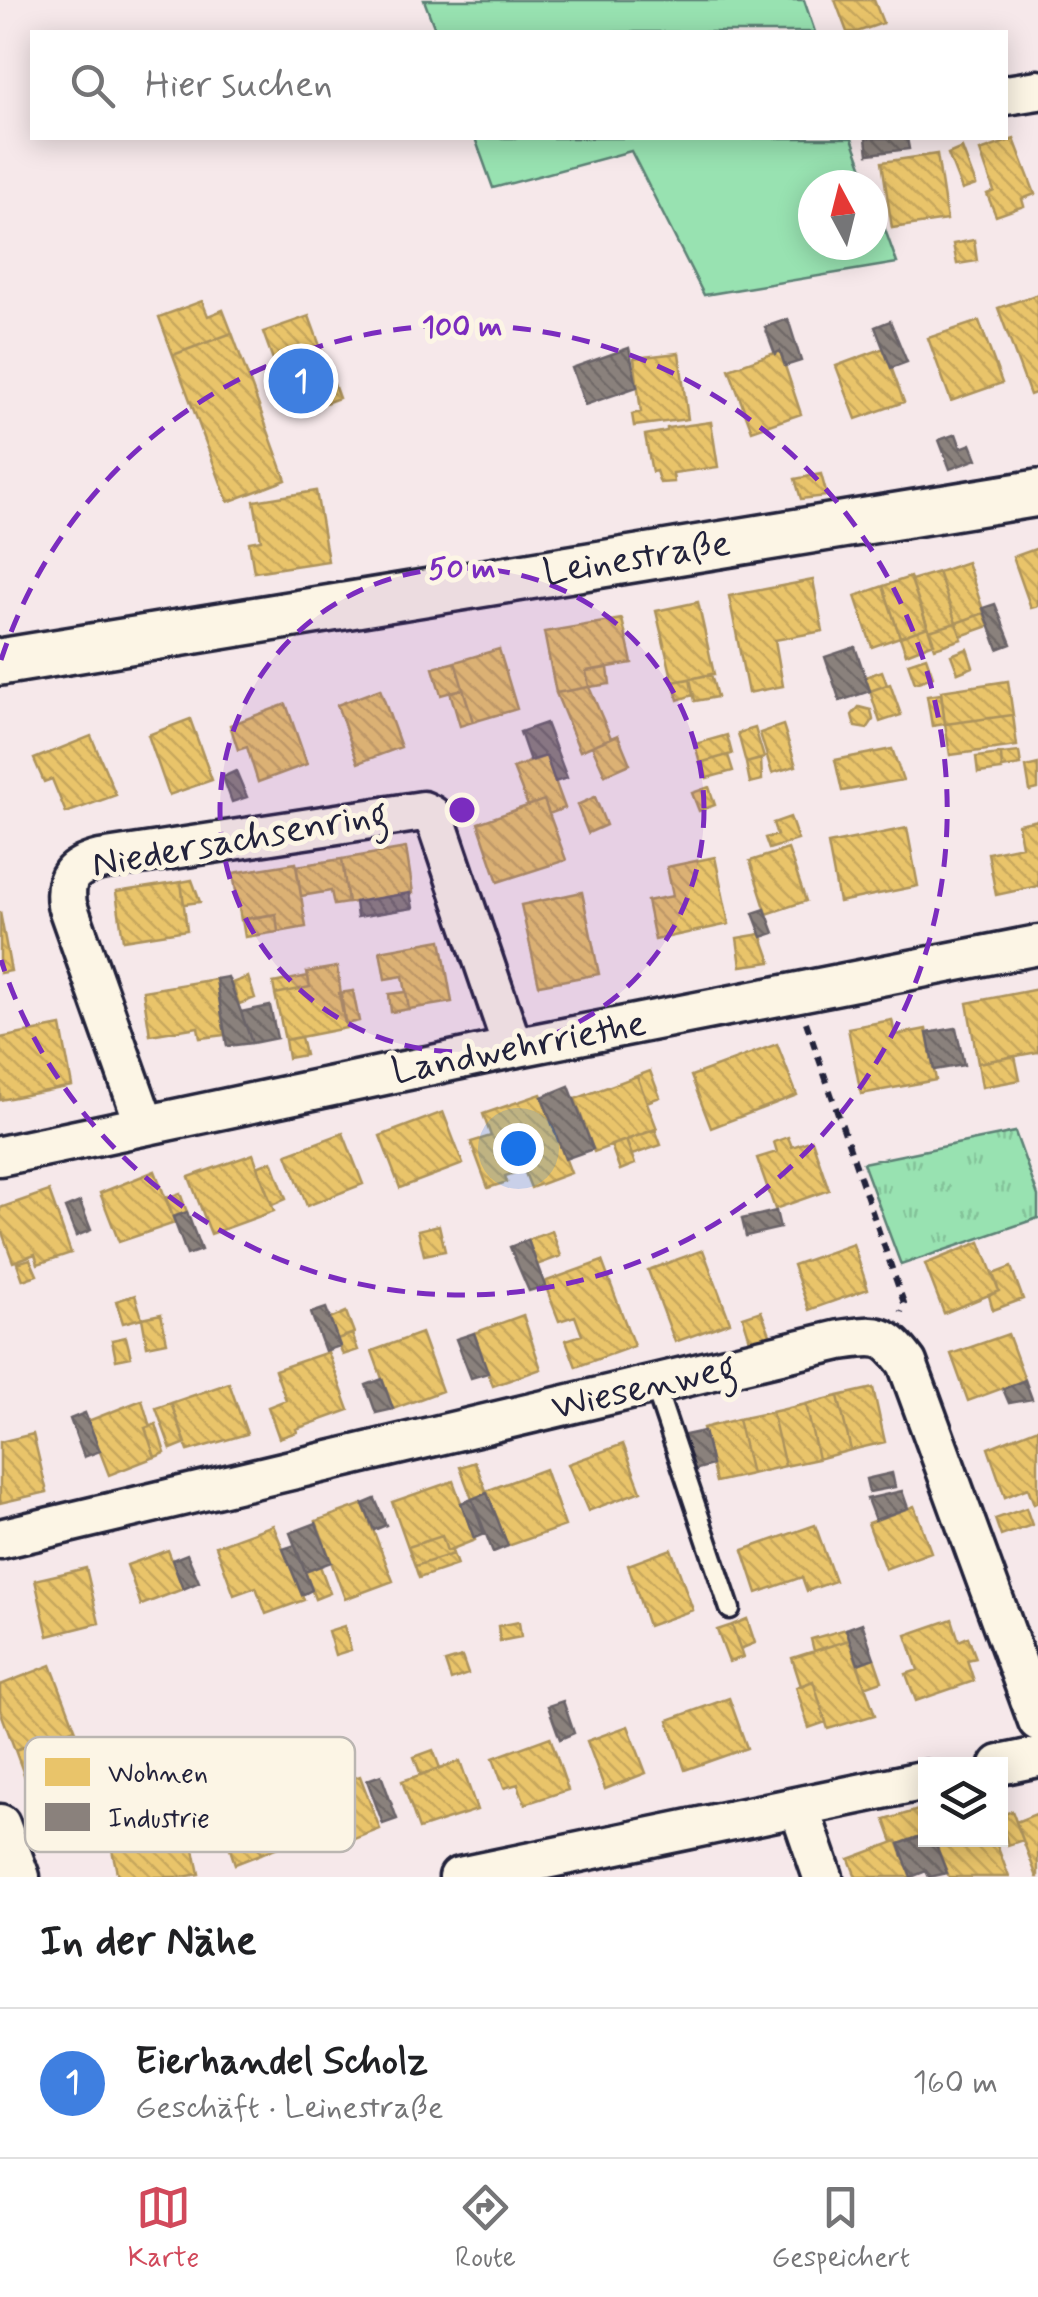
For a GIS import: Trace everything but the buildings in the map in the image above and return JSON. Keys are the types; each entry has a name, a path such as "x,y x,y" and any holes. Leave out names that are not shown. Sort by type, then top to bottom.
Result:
{"street":[{"path":"1008,95 1038,90"},
{"name":"Leinestraße","path":"0,662 1038,493"},
{"name":"Niedersachsenring","path":"145,1126 65,889 68,876 78,865 100,860 416,811 431,815 513,1048"},
{"name":"Landwehrriethe","path":"0,1156 513,1048 1038,945"},
{"name":"Wiesenweg","path":"0,1539 840,1340 870,1336 891,1342"},
{"path":"891,1342 907,1364 1038,1721"},
{"path":"1008,1763 1038,1757"},
{"path":"459,1877 918,1782"},
{"path":"799,1806 823,1877"},
{"path":"0,1824 20,1877"}],"lane":[{"path":"655,1386 730,1609"}],"path":[{"path":"796,994 904,1303 891,1342"}],"green space":[{"path":"424,0 804,0 814,30 435,30"},
{"path":"476,140 853,140 864,170 798,170 798,260 888,260 888,238 897,263 704,295 631,151 493,188"},
{"path":"1015,1132 1038,1196 1038,1218 901,1265 863,1163"}],"place":[{"name":"Eierhandel Scholz","path":"301,381"}]}
